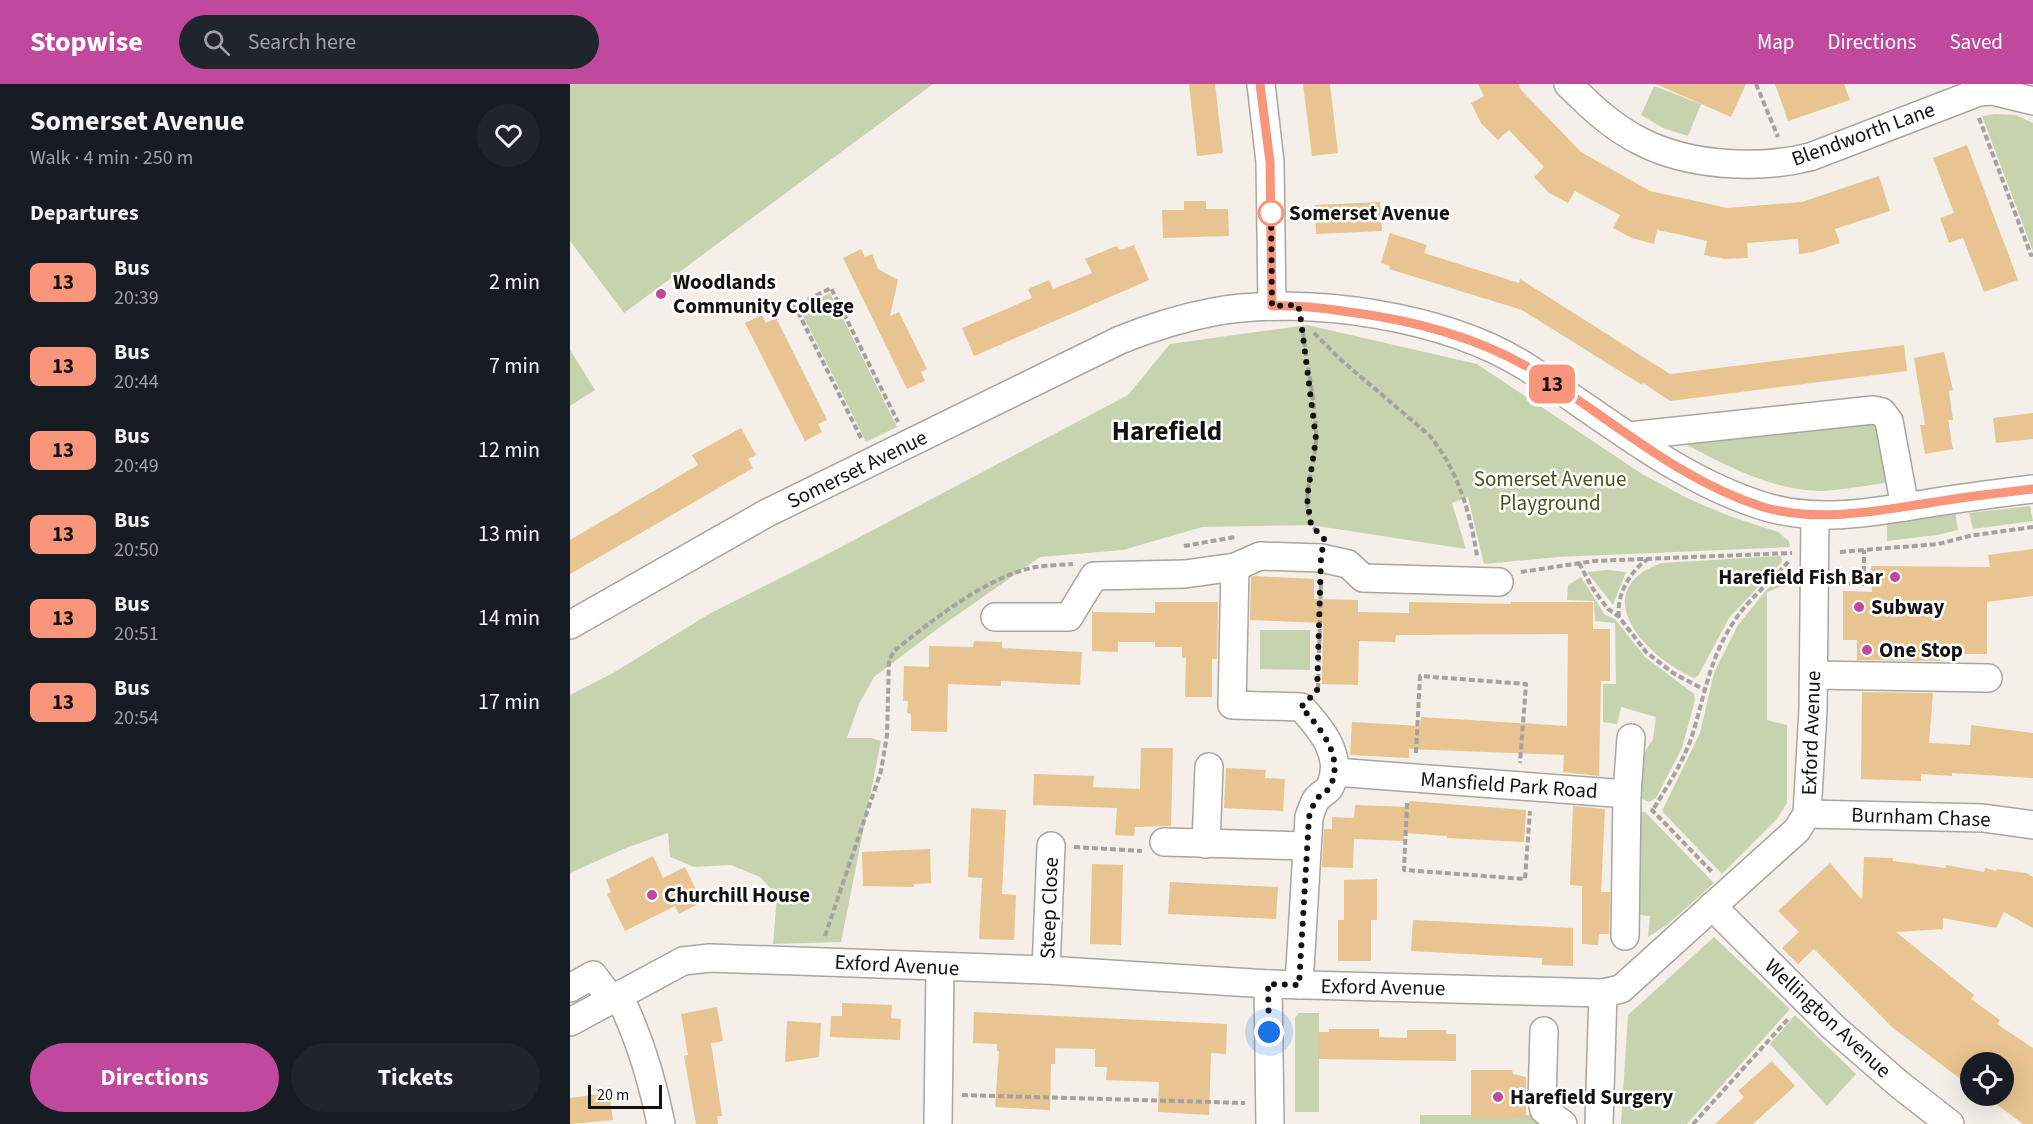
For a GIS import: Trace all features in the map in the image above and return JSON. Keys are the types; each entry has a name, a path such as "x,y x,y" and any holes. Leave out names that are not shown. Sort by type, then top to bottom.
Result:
{"street":[{"path":"1261,84 1290,308"},
{"name":"Blendworth Lane","path":"1568,84 1615,126 1641,142 1696,159 1752,165 1788,162 1810,157 1984,90"},
{"path":"1984,90 2033,101"},
{"name":"Somerset Avenue","path":"570,625 767,513 1120,340 1161,324 1214,312 1290,308 1421,324 1475,340 1526,367 1679,468 1721,490 1764,507 1815,517 2033,489"},
{"path":"1629,436 1873,410 1882,412 1889,421 1905,507"},
{"name":"Exford Avenue","path":"570,1022 683,961 710,958 1046,970 1268,984 1604,993 1621,989 1797,830 1808,814 1814,675 1815,517"},
{"path":"995,617 1069,617 1085,570 1185,573 1235,567 1260,556 1318,548 1348,564 1363,578 1505,577"},
{"path":"1235,567 1232,705 1301,707 1320,728 1332,750 1335,772 1329,789 1316,799 1309,817 1299,985"},
{"path":"1814,675 1988,678"},
{"name":"Mansfield Park Road","path":"1335,772 1627,794 1631,738"},
{"path":"1206,844 1209,767"},
{"path":"1625,936 1627,794"},
{"name":"Burnham Chase","path":"1808,814 1983,818 2033,825"},
{"path":"1164,842 1307,846"},
{"name":"Steep Close","path":"1046,970 1051,846"},
{"name":"Wellington Avenue","path":"1720,898 1805,1000 1868,1059 1950,1124"},
{"path":"938,1124 940,968"},
{"path":"570,988 593,975 616,998 635,1029 652,1081 661,1124"},
{"path":"1268,984 1270,1114"},
{"path":"1599,1124 1604,993"},
{"path":"1544,1031 1542,1102 1545,1110 1563,1124"}],"path":[{"path":"1756,84 1788,162"},
{"path":"1984,90 2031,255 2033,254"},
{"path":"873,461 795,306 831,288 909,444"},
{"path":"1290,308 1316,439 1307,498 1311,525 1324,539 1318,548 1317,691 1301,707"},
{"path":"1290,308 1318,338 1397,409 1430,435 1442,450 1464,498 1478,560"},
{"path":"1815,555 1938,544 1969,536 2033,527"},
{"path":"1176,548 1238,537"},
{"path":"1815,583 1864,584 1864,549"},
{"path":"1505,577 1594,561 1795,552 1733,623 1708,673 1695,727 1686,750 1653,809 1720,898"},
{"path":"1619,617 1618,609 1630,576 1640,564 1650,558"},
{"path":"1579,564 1608,609 1619,617 1646,652 1673,673 1703,689"},
{"path":"816,962 881,771 887,735 889,660 894,651 958,604 998,581 1035,567 1085,570"},
{"path":"1420,676 1526,684 1526,786 1525,879 1404,870 1420,676"},
{"path":"1051,846 1147,851 1164,842"},
{"path":"1693,1124 1805,1000"},
{"path":"938,1094 1270,1114"}],"green space":[{"path":"570,84 933,84 624,313 570,241"},
{"path":"1654,86 1701,104 1688,136 1663,128 1641,115"},
{"path":"2016,115 2033,123 2033,251 1982,116"},
{"path":"830,293 897,427 866,442 799,308"},
{"name":"Somerset Avenue Playground","path":"1307,325 1477,364 1642,474 1687,498 1729,516 1778,532 1789,541 1790,547 1558,557 1484,564 1468,497 1452,503 1466,549 1311,525 1202,527 1123,550 1040,557 940,627 874,677 859,704 847,738 871,738 881,741 841,942 773,944 777,895 760,877 731,865 694,867 670,857 668,833 626,848 570,873 570,695 613,673 709,614 824,556 1128,395 1170,344"},
{"path":"570,350 595,390 570,406"},
{"path":"1873,420 1879,428 1891,482 1822,491 1802,490 1762,480 1724,464 1670,436"},
{"path":"2030,506 2033,521 1973,529 1969,513"},
{"path":"1955,511 1958,530 1887,541 1887,524"},
{"path":"1781,556 1782,562 1729,618 1698,676 1694,678 1658,656 1631,624 1625,607 1627,590 1638,575 1661,563"},
{"path":"1607,570 1626,572 1613,605 1587,572"},
{"path":"1792,571 1790,583 1767,592 1767,720 1787,725 1787,803 1777,819 1722,874 1662,811 1700,733 1714,673 1738,625 1768,588"},
{"path":"1581,577 1605,615 1615,619 1645,657 1694,694 1695,700 1682,748 1656,798 1649,802 1642,799 1640,795 1642,763 1653,739 1656,717 1621,707 1617,724 1603,722 1603,684 1616,684 1615,623 1595,621 1594,601 1567,600 1568,585"},
{"path":"1260,630 1310,630 1310,670 1260,669"},
{"path":"1636,811 1645,812 1714,883 1667,925 1648,937 1650,916 1632,914"},
{"path":"1714,937 1790,1009 1687,1124 1621,1124 1628,1015"},
{"path":"1299,1013 1319,1013 1319,1112 1295,1112 1295,1018"},
{"path":"1795,1015 1856,1074 1827,1106 1770,1044"},
{"path":"1420,1115 1543,1115 1552,1124 1420,1124"}],"building":[{"path":"1189,84 1215,84 1223,153 1197,156"},
{"path":"1303,84 1330,84 1338,153 1312,156"},
{"path":"1478,84 1518,84 1522,91 1581,152 1650,191 1727,208 1802,202 1879,176 1890,211 1835,229 1840,243 1799,254 1798,239 1747,243 1748,258 1725,259 1704,255 1707,241 1682,235 1657,230 1654,244 1632,238 1613,228 1620,215 1575,191 1568,203 1549,193 1534,177 1544,167 1509,130 1498,140 1481,123 1471,103 1484,96"},
{"path":"1656,84 1746,84 1731,117"},
{"path":"1775,84 1844,84 1850,100 1788,121"},
{"path":"1967,145 2018,280 1984,292 1963,238 1949,243 1940,218 1954,213 1933,158"},
{"path":"1184,201 1206,201 1206,209 1228,209 1229,236 1163,238 1162,210 1184,210"},
{"path":"1380,202 1382,231 1316,234 1315,205"},
{"path":"1390,233 1427,245 1424,253 1519,283 1520,279 1670,374 1904,345 1907,371 1670,401 1522,310 1389,269 1390,266 1381,263"},
{"path":"1134,245 1149,280 974,356 962,328 1032,298 1028,289 1049,280 1053,289 1092,273 1085,259 1116,246 1121,250"},
{"path":"861,249 865,257 872,254 878,269 898,280 890,316 899,312 927,369 921,372 925,381 907,389 843,258"},
{"path":"762,315 766,323 776,318 827,420 818,424 822,432 805,441 745,323"},
{"path":"1944,352 1953,390 1949,391 1953,420 1948,420 1953,449 1925,454 1920,425 1925,425 1914,358"},
{"path":"2033,413 2033,439 1996,443 1993,418"},
{"path":"741,428 756,455 748,459 753,468 570,574 570,540 698,465 692,455"},
{"path":"2033,549 2033,596 1987,602 1987,654 1940,654 1940,661 1857,660 1857,640 1843,640 1843,591 1872,592 1871,566 1990,567 1988,555"},
{"path":"1251,577 1314,579 1314,599 1358,600 1358,612 1409,613 1409,602 1511,604 1511,602 1593,602 1593,629 1610,629 1610,681 1601,681 1599,776 1563,772 1564,755 1409,749 1409,758 1350,755 1352,722 1420,726 1421,717 1567,726 1568,634 1396,635 1395,642 1359,641 1358,685 1322,684 1323,623 1250,620"},
{"path":"1155,602 1218,602 1217,659 1212,659 1212,697 1185,697 1186,658 1182,658 1182,647 1155,647 1155,642 1118,642 1118,652 1092,651 1092,612 1155,613"},
{"path":"974,641 1002,642 1002,648 1082,652 1080,685 1001,681 1001,686 948,684 947,732 911,731 911,714 907,713 908,701 903,701 904,666 929,667 929,646 973,647"},
{"path":"1862,692 1933,693 1929,743 1970,745 1971,725 2033,733 2033,778 1952,773 1952,776 1921,774 1921,781 1861,779"},
{"path":"1141,748 1173,748 1171,826 1135,827 1134,836 1115,835 1117,808 1033,805 1034,774 1094,776 1093,787 1140,789"},
{"path":"1226,768 1266,770 1265,778 1285,779 1283,811 1224,808"},
{"path":"1409,801 1526,810 1524,842 1404,833 1404,841 1354,839 1353,868 1322,867 1324,829 1332,829 1332,817 1354,818 1355,805 1409,807"},
{"path":"1573,806 1605,809 1601,892 1610,892 1609,934 1599,934 1598,945 1582,944 1582,886 1570,885"},
{"path":"971,808 1006,810 1002,894 1016,895 1014,940 979,939 982,878 968,877"},
{"path":"930,849 931,883 914,884 914,887 863,886 862,852"},
{"name":"Churchill House","path":"653,856 663,878 685,867 702,902 679,914 675,906 625,931 607,894 611,892 606,880"},
{"path":"1864,857 1893,858 1893,861 1946,868 1946,865 1984,872 1985,868 1996,871 1997,869 2026,873 2033,877 2033,928 2004,912 1996,928 1943,918 1943,929 1896,932 1974,995 1971,999 2000,1020 1997,1024 2033,1048 2033,1124 2023,1124 1999,1106 2014,1106 2014,1052 1960,1052 1960,1079 1893,1028 1814,949 1798,964 1782,948 1799,932 1778,911 1830,863 1862,900"},
{"path":"1092,864 1123,865 1121,945 1090,944"},
{"path":"1377,879 1377,920 1371,920 1371,961 1338,961 1338,920 1344,920 1344,880"},
{"path":"1170,882 1278,887 1276,919 1168,914"},
{"path":"1413,920 1573,928 1573,966 1542,965 1542,958 1411,951"},
{"path":"842,1003 892,1005 891,1018 901,1019 900,1040 830,1037 831,1016 842,1016"},
{"path":"717,1007 723,1041 711,1043 722,1116 717,1116 718,1124 696,1124 684,1056 688,1055 681,1014"},
{"path":"974,1012 1227,1024 1226,1054 1211,1053 1209,1115 1158,1112 1159,1082 1106,1080 1107,1067 1095,1067 1095,1049 1055,1048 1055,1064 1051,1064 1050,1110 995,1107 999,1051 997,1051 997,1044 973,1043"},
{"path":"787,1021 821,1023 819,1057 785,1062"},
{"path":"1329,1029 1379,1029 1379,1037 1407,1038 1407,1030 1446,1030 1446,1034 1456,1034 1456,1061 1318,1059 1319,1032 1329,1032"},
{"path":"1772,1061 1795,1086 1753,1124 1715,1124 1744,1097 1738,1091"},
{"name":"Harefield Surgery","path":"1471,1070 1512,1070 1513,1074 1526,1077 1526,1118 1471,1119"},
{"path":"609,1093 613,1120 570,1124 570,1098"}],"bus line":[{"name":"13","path":"1260,84 1270,162 1272,306 1298,305 1371,315 1421,324 1475,340 1526,367 1679,468 1721,490 1764,507 1815,517 1872,512 2033,489"}],"place":[{"name":"Somerset Avenue","path":"1271,213"},
{"name":"Woodlands Community College","path":"661,294"},
{"name":"Harefield Fish Bar","path":"1895,577"},
{"name":"Subway","path":"1859,607"},
{"name":"One Stop","path":"1867,650"},
{"name":"Churchill House","path":"652,895"},
{"name":"Harefield Surgery","path":"1498,1097"}],"district":[{"name":"Harefield","path":"1167,431"}],"route":[{"path":"1269,1032 1268,984 1299,985 1309,817 1316,799 1329,789 1335,772 1332,750 1320,728 1301,707 1317,691 1321,558 1324,539 1311,525 1307,498 1316,439 1300,313 1298,305 1272,306 1271,213"}]}
